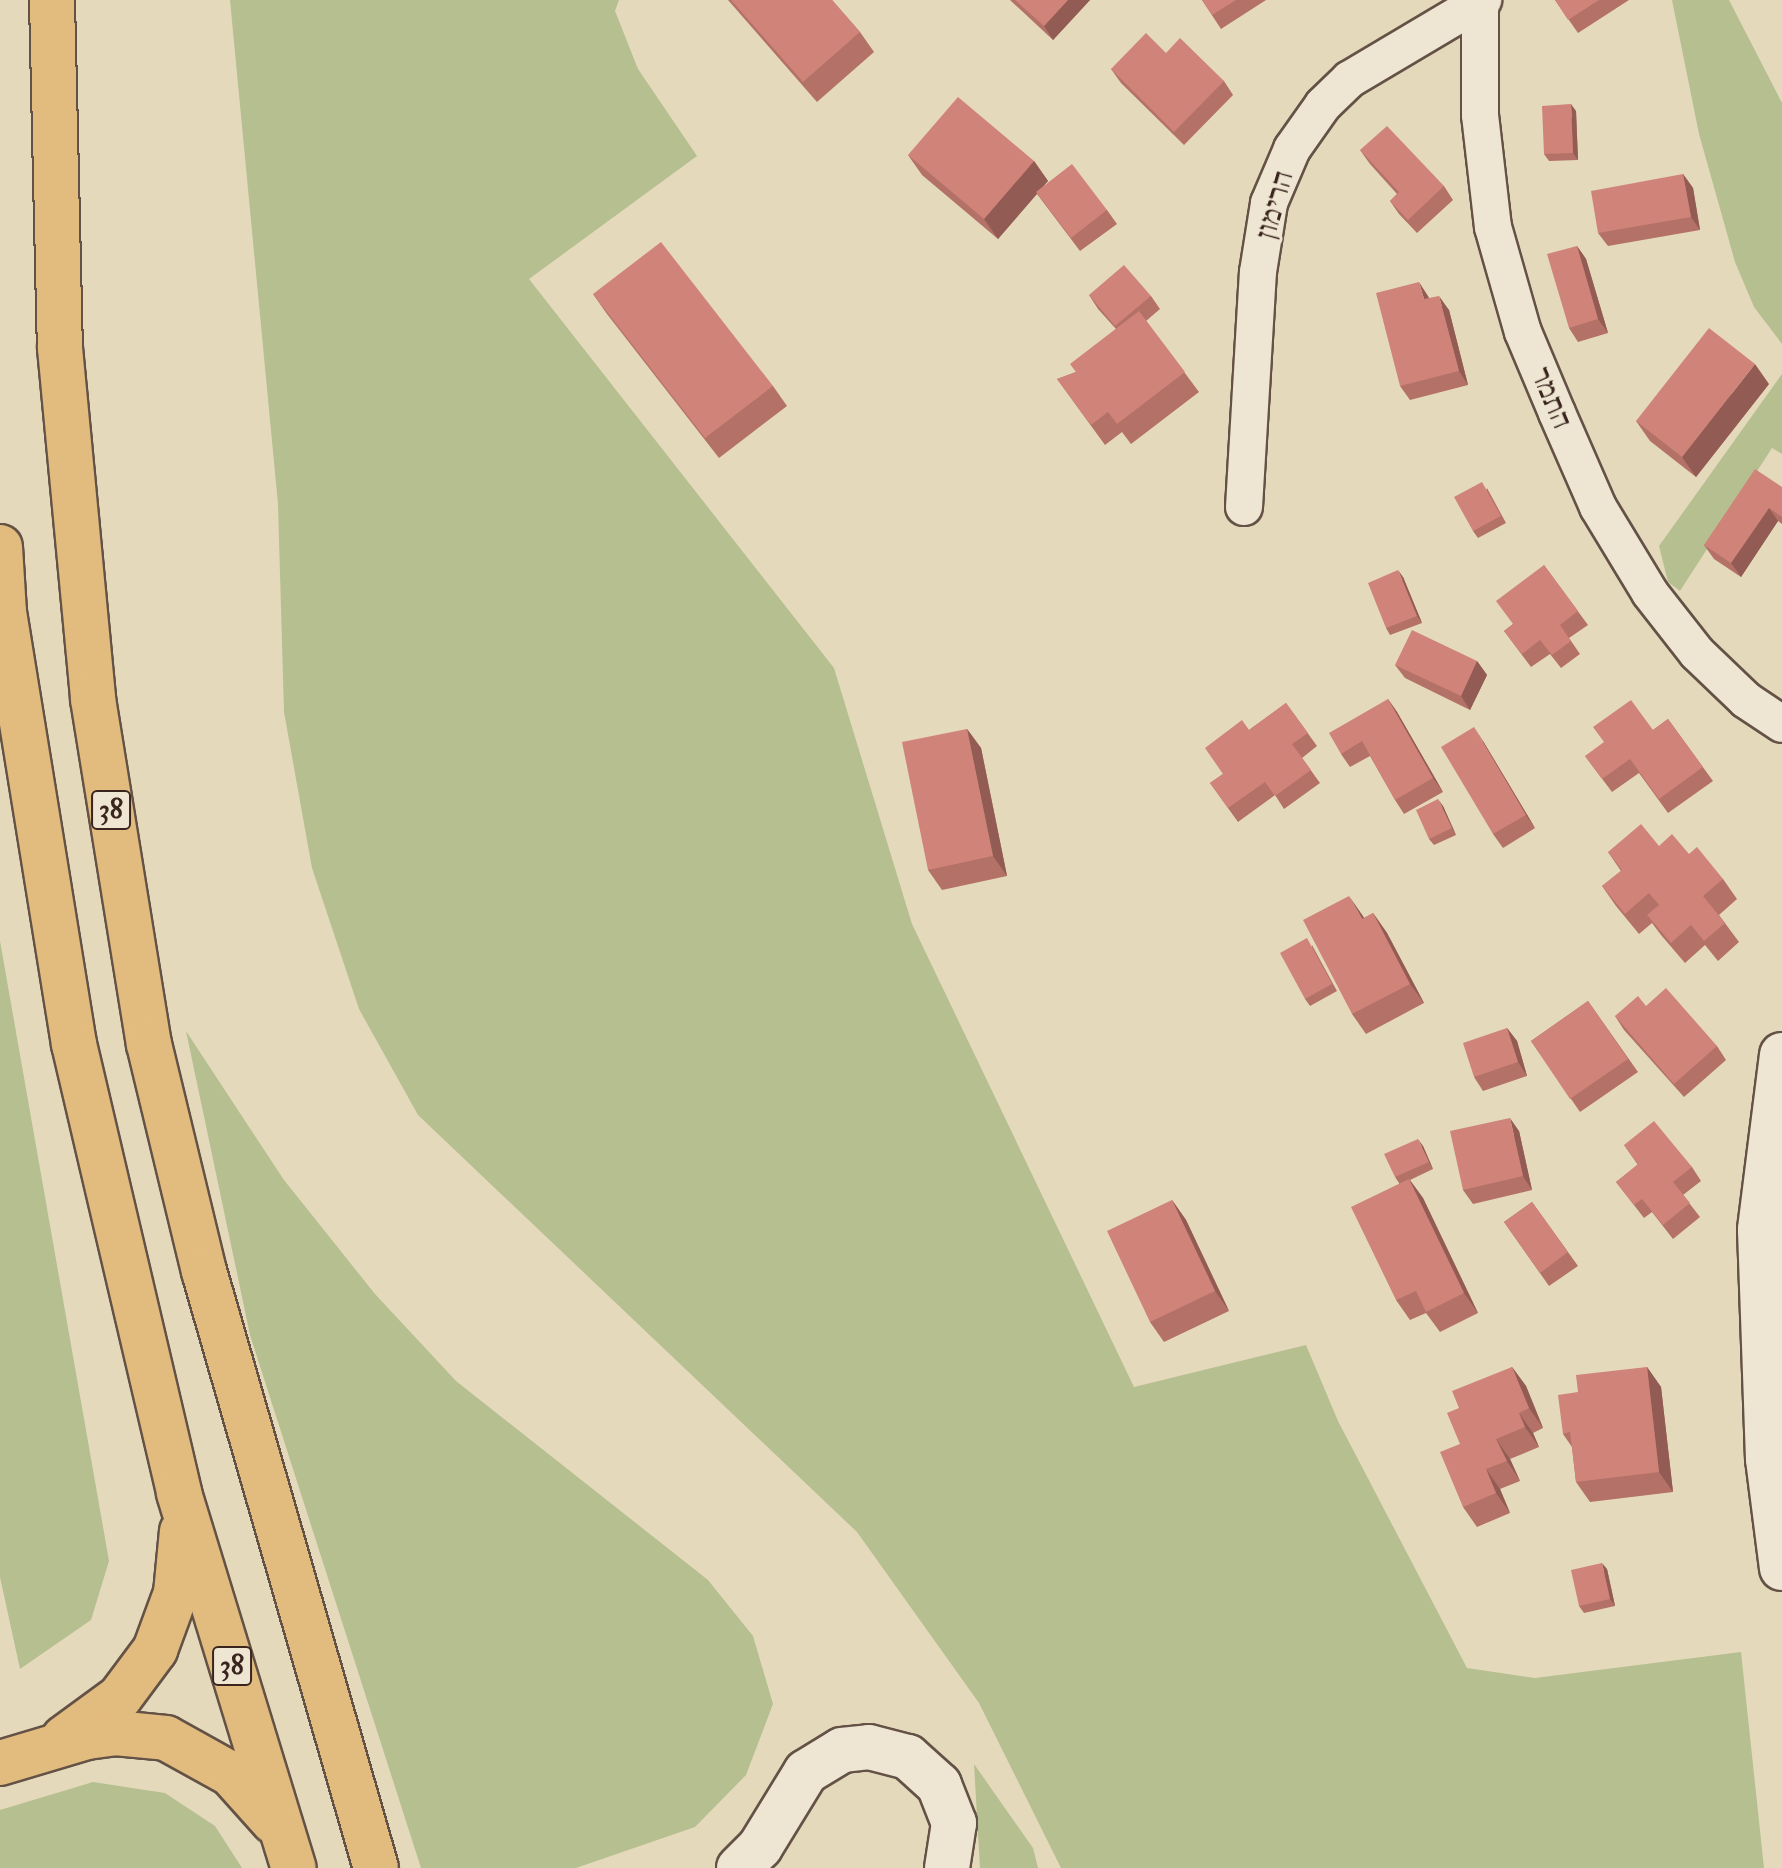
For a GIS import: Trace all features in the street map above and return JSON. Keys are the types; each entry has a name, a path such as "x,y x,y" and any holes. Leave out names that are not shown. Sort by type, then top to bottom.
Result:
{"highway":[{"name":"38","path":"52,0 60,348 93,699 149,1044 204,1271 376,1868"},
{"name":"38","path":"0,547 4,612 74,1044 179,1493 289,1853"},
{"path":"18,1757 98,1717 140,1675 155,1650 181,1562 179,1493"},
{"path":"18,1757 115,1733 166,1738 231,1774 289,1853"}],"main road":[{"path":"1782,1055 1760,1230 1768,1459 1782,1568"},
{"path":"739,1868 760,1847 806,1772 829,1755 869,1747 895,1752 930,1773 946,1797 954,1836 947,1868"},
{"path":"783,1807 779,1834 786,1868"}],"street":[{"name":"הרימון","path":"1244,507 1258,272 1269,203 1292,149 1323,105 1350,79 1482,1"},
{"name":"התמר","path":"1482,1 1480,115 1493,227 1523,332 1598,507 1650,593 1697,653 1746,700 1782,724"}],"green space":[{"path":"230,0 619,0 615,11 638,69 697,156 529,279 834,668 912,924 1134,1387 1306,1345 1338,1421 1467,1668 1535,1678 1741,1652 1764,1868 1061,1868 979,1703 857,1532 418,1115 359,1009 312,868 284,712 278,504"},
{"path":"1672,0 1729,0 1782,103 1782,344 1754,307 1735,262 1699,134"},
{"path":"1782,374 1782,454 1772,448 1680,591 1668,582 1659,546"},
{"path":"0,941 109,1561 91,1620 20,1669 0,1577"},
{"path":"186,1031 284,1180 375,1294 456,1381 708,1580 753,1636 773,1704 746,1775 695,1827 576,1868 421,1868 250,1335"},
{"path":"974,1764 1033,1848 1038,1868 980,1868"},
{"path":"93,1782 165,1793 215,1826 242,1868 0,1868 0,1810"}],"building":[{"path":"731,0 832,0 860,32 803,82"},
{"path":"1015,0 1068,0 1044,26"},
{"path":"1202,0 1236,0 1212,15"},
{"path":"1555,0 1599,0 1568,20"},
{"path":"1146,33 1166,53 1180,38 1224,81 1174,132 1111,69"},
{"path":"958,97 1034,161 984,219 908,155"},
{"path":"1571,104 1573,153 1544,154 1542,106"},
{"path":"1387,126 1444,186 1408,220 1390,201 1399,192 1360,150"},
{"path":"1072,164 1107,210 1071,238 1036,192"},
{"path":"1683,174 1691,217 1598,233 1591,191"},
{"path":"661,242 773,386 705,438 593,294"},
{"path":"1577,246 1598,319 1569,328 1547,254"},
{"path":"1124,265 1151,296 1115,326 1089,295"},
{"path":"1419,282 1424,299 1439,296 1459,371 1400,386 1376,293"},
{"path":"1139,311 1185,372 1117,424 1108,412 1091,425 1057,379 1076,372 1070,364"},
{"path":"1709,328 1755,364 1682,457 1636,421"},
{"path":"1755,469 1782,487 1782,517 1769,508 1731,563 1704,545"},
{"path":"1482,482 1501,516 1473,531 1454,497"},
{"path":"1544,565 1578,611 1560,625 1571,641 1552,655 1540,640 1522,654 1504,631 1513,624 1496,601"},
{"path":"1398,570 1417,616 1386,628 1368,583"},
{"path":"1412,630 1477,661 1461,696 1395,665"},
{"path":"1388,699 1433,778 1395,800 1362,741 1341,754 1329,733"},
{"path":"1631,700 1653,730 1668,719 1703,767 1659,799 1630,759 1602,779 1585,756 1604,742 1593,727"},
{"path":"1286,703 1308,733 1292,744 1311,770 1275,796 1265,782 1228,808 1210,783 1223,774 1205,748 1242,720 1249,730"},
{"path":"1474,727 1526,815 1493,834 1441,747"},
{"path":"967,729 993,856 928,870 902,742"},
{"path":"1438,799 1452,828 1429,839 1416,810"},
{"path":"1641,824 1659,846 1672,834 1689,854 1697,847 1723,879 1703,896 1725,923 1704,941 1691,925 1671,943 1647,915 1659,905 1649,893 1625,914 1602,886 1622,870 1608,852"},
{"path":"1349,896 1362,919 1373,913 1410,984 1352,1014 1303,920"},
{"path":"1307,938 1332,984 1305,999 1280,953"},
{"path":"1666,988 1717,1046 1674,1084 1615,1016 1638,996 1646,1006"},
{"path":"1588,1001 1628,1059 1570,1099 1531,1041"},
{"path":"1507,1028 1518,1062 1474,1077 1463,1043"},
{"path":"1510,1118 1523,1176 1463,1190 1450,1131"},
{"path":"1654,1121 1692,1167 1673,1182 1690,1203 1663,1225 1642,1199 1634,1205 1616,1182 1638,1164 1624,1145"},
{"path":"1418,1139 1429,1162 1395,1177 1384,1154"},
{"path":"1409,1179 1464,1293 1426,1312 1416,1291 1396,1300 1351,1207"},
{"path":"1172,1200 1215,1291 1150,1322 1107,1231"},
{"path":"1532,1202 1568,1252 1540,1273 1504,1222"},
{"path":"1512,1367 1529,1408 1519,1413 1525,1427 1496,1439 1507,1461 1486,1469 1496,1493 1463,1507 1440,1452 1460,1444 1447,1413 1459,1408 1452,1391"},
{"path":"1647,1367 1659,1472 1576,1482 1570,1432 1563,1434 1558,1395 1578,1392 1576,1375"},
{"path":"1602,1563 1610,1599 1579,1606 1571,1570"}]}
